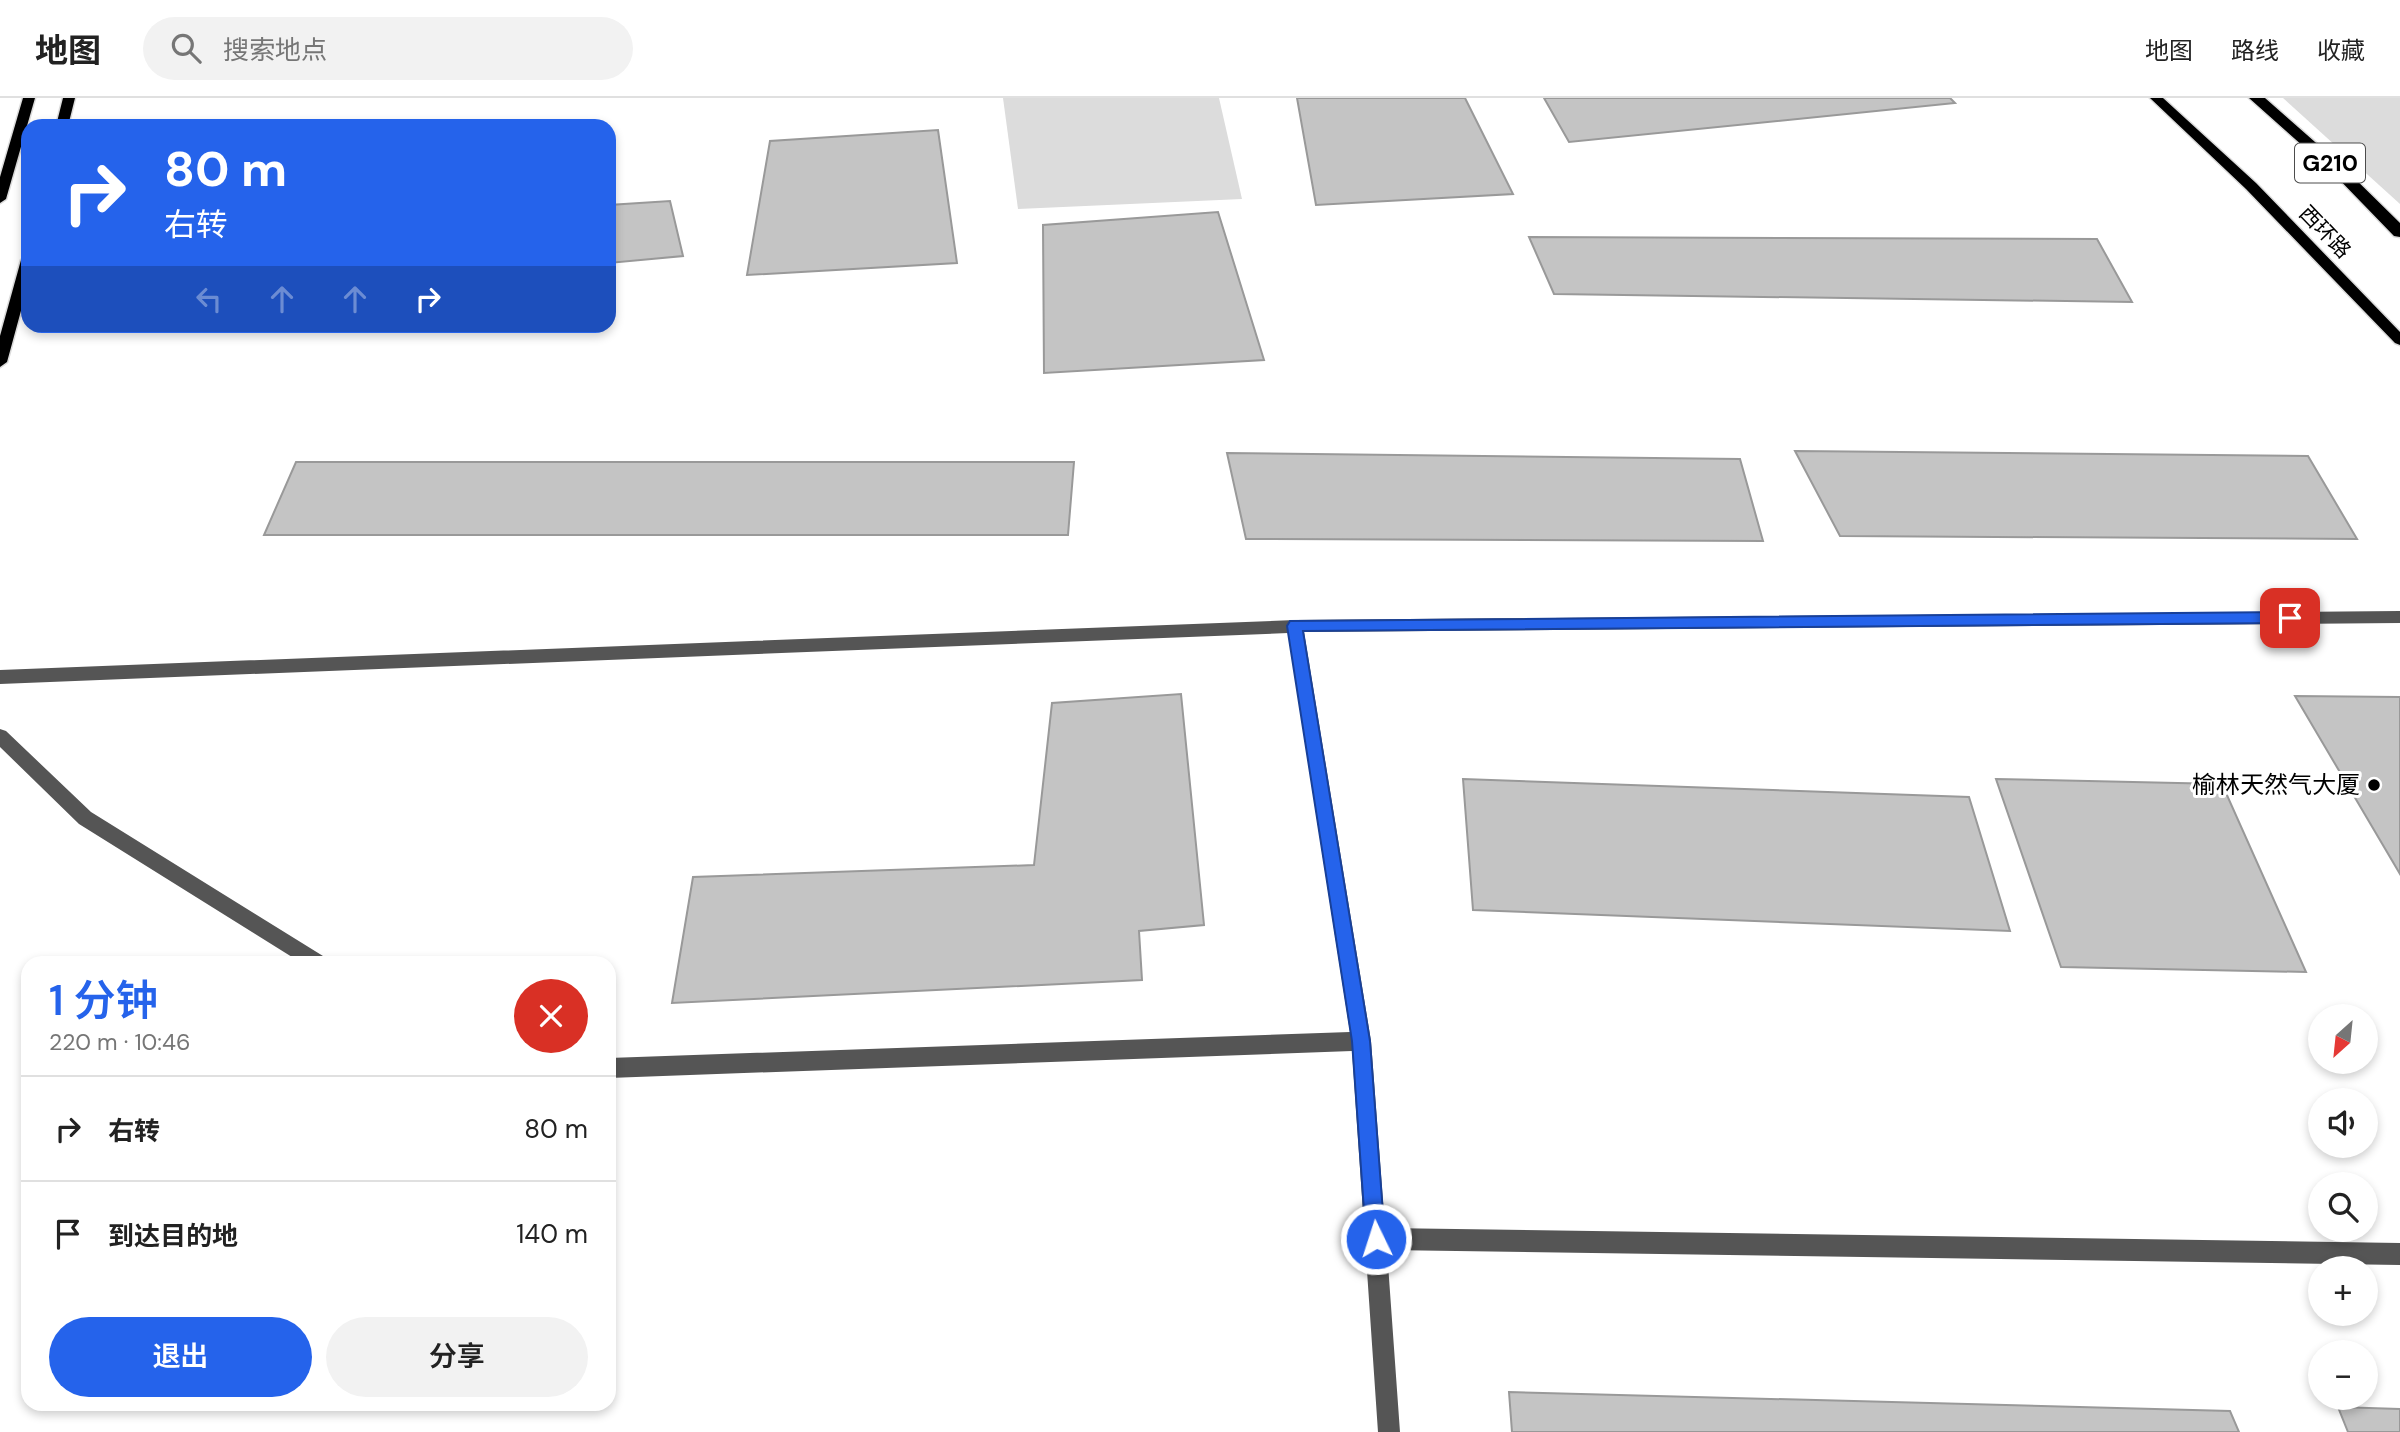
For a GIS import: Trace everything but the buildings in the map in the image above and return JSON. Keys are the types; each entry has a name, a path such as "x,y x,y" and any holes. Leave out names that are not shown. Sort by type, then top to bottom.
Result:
{"highway":[{"name":"G210","path":"2256,98 2334,167 2400,232"}],"main road":[{"path":"23,119 29,98"},
{"path":"64,119 69,98"},
{"name":"西环路","path":"2156,98 2250,186 2400,340"},
{"path":"0,199 21,126"},
{"path":"0,362 21,286"}],"street":[{"path":"0,677 1295,626 2400,617"},
{"path":"1295,626 1361,1041 1390,1432"},
{"path":"0,736 85,818 306,956"},
{"path":"616,1068 1361,1041"},
{"path":"1376,1239 2400,1254"}],"shaded area":[{"path":"1003,98 1219,98 1242,199 1018,209"},
{"path":"2283,98 2400,98 2400,204"}],"place":[{"name":"榆林天然气大厦","path":"2374,785"}],"route":[{"path":"1376,1239 1361,1041 1295,626 2290,618"}]}
